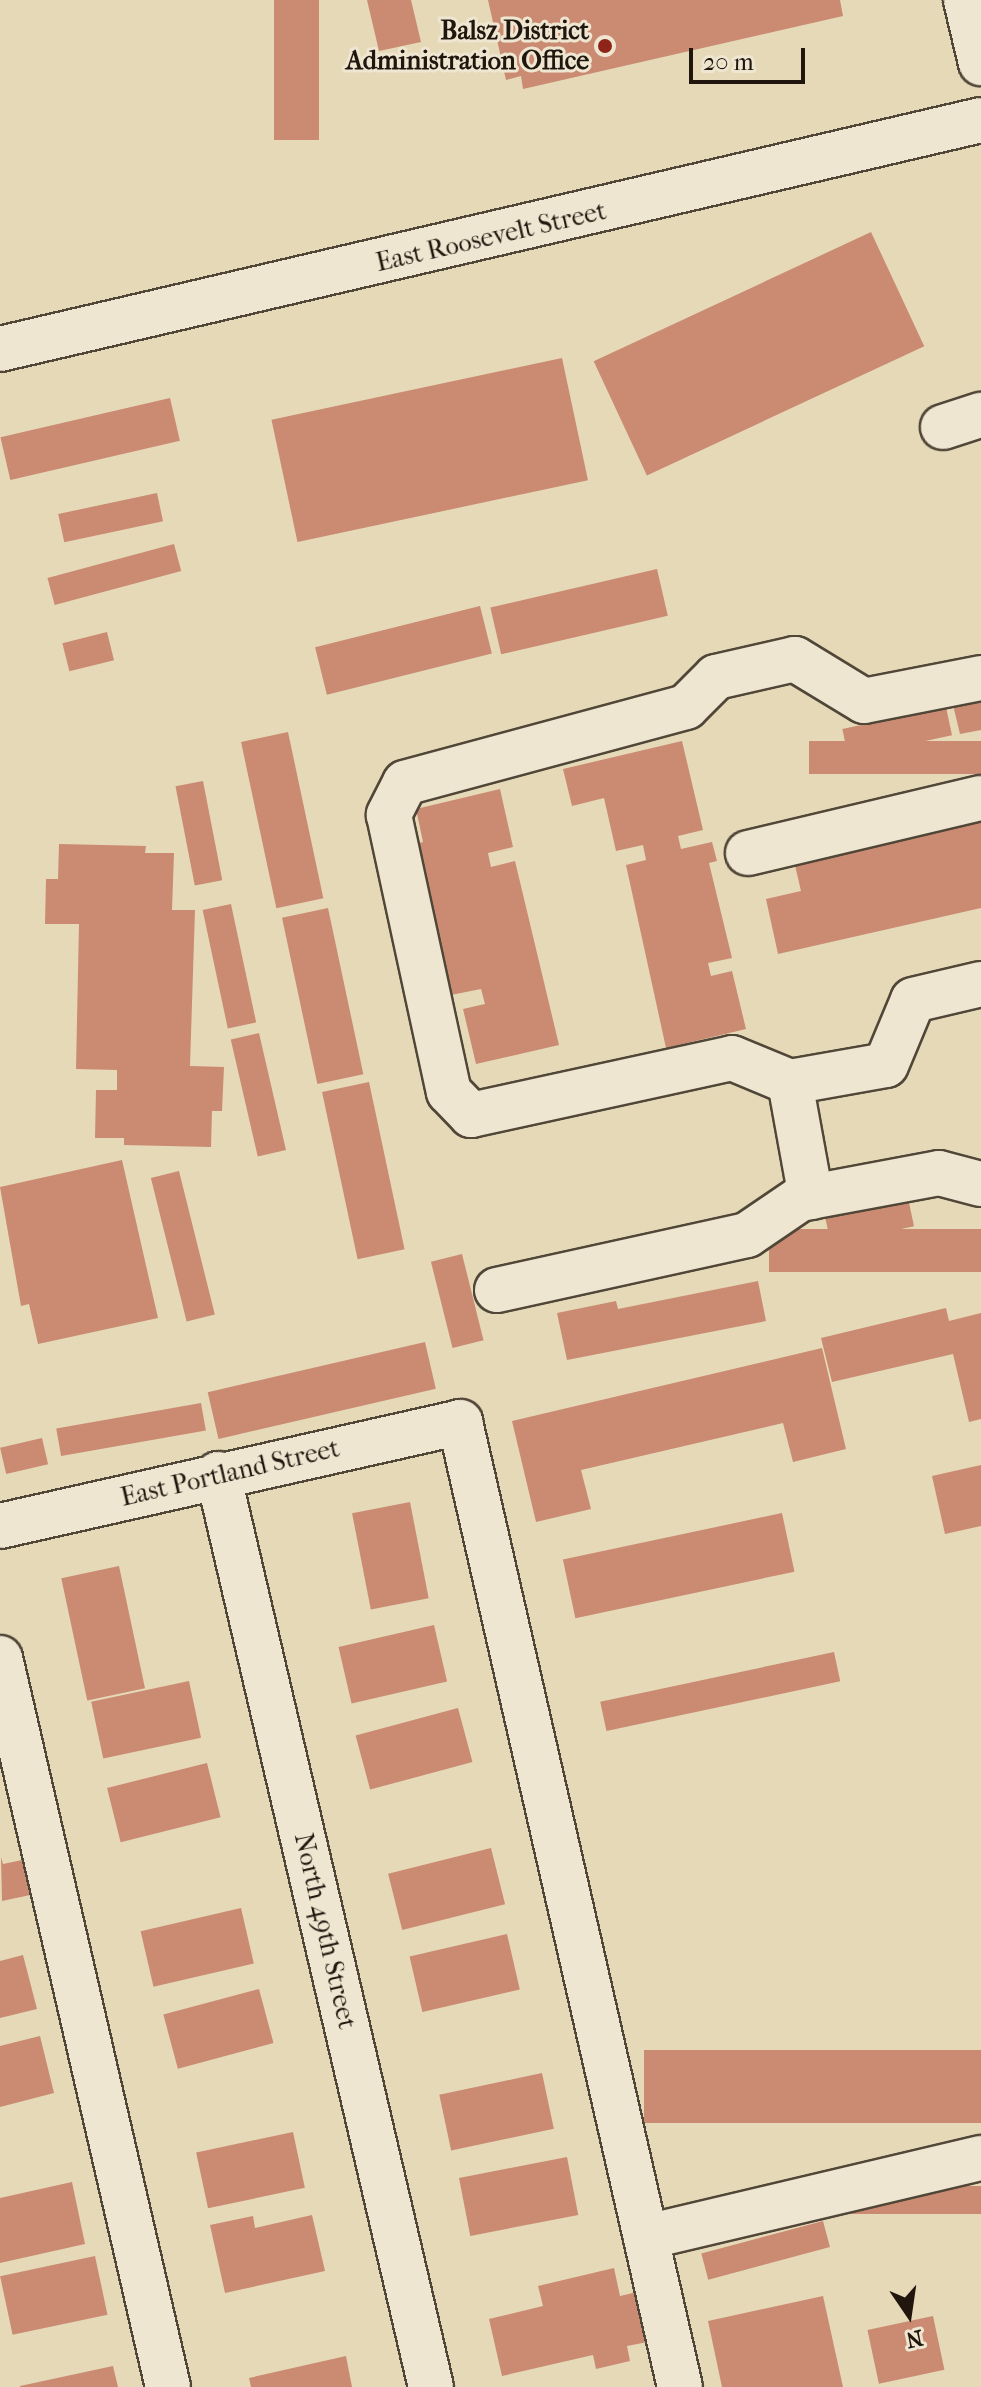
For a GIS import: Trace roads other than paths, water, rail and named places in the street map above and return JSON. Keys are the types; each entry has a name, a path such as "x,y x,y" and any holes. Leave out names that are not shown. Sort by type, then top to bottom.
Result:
{"street":[{"path":"966,0 981,63"},
{"name":"East Roosevelt Street","path":"0,349 981,120"},
{"path":"981,678 864,701 795,659 716,677 686,707 405,783 389,815 449,1092 471,1115 732,1058 790,1082 886,1065 913,1000 981,984"},
{"path":"748,853 981,798"},
{"path":"790,1082 811,1197"},
{"path":"497,1290 747,1235 811,1197 939,1173 981,1184"},
{"name":"East Portland Street","path":"0,1526 218,1474 460,1422 646,2237"},
{"name":"North 49th Street","path":"218,1474 431,2387"},
{"path":"0,1658 168,2387"},
{"path":"680,2387 646,2237 981,2158"}],"place":[{"name":"Balsz District Administration Office","path":"605,46"}]}
